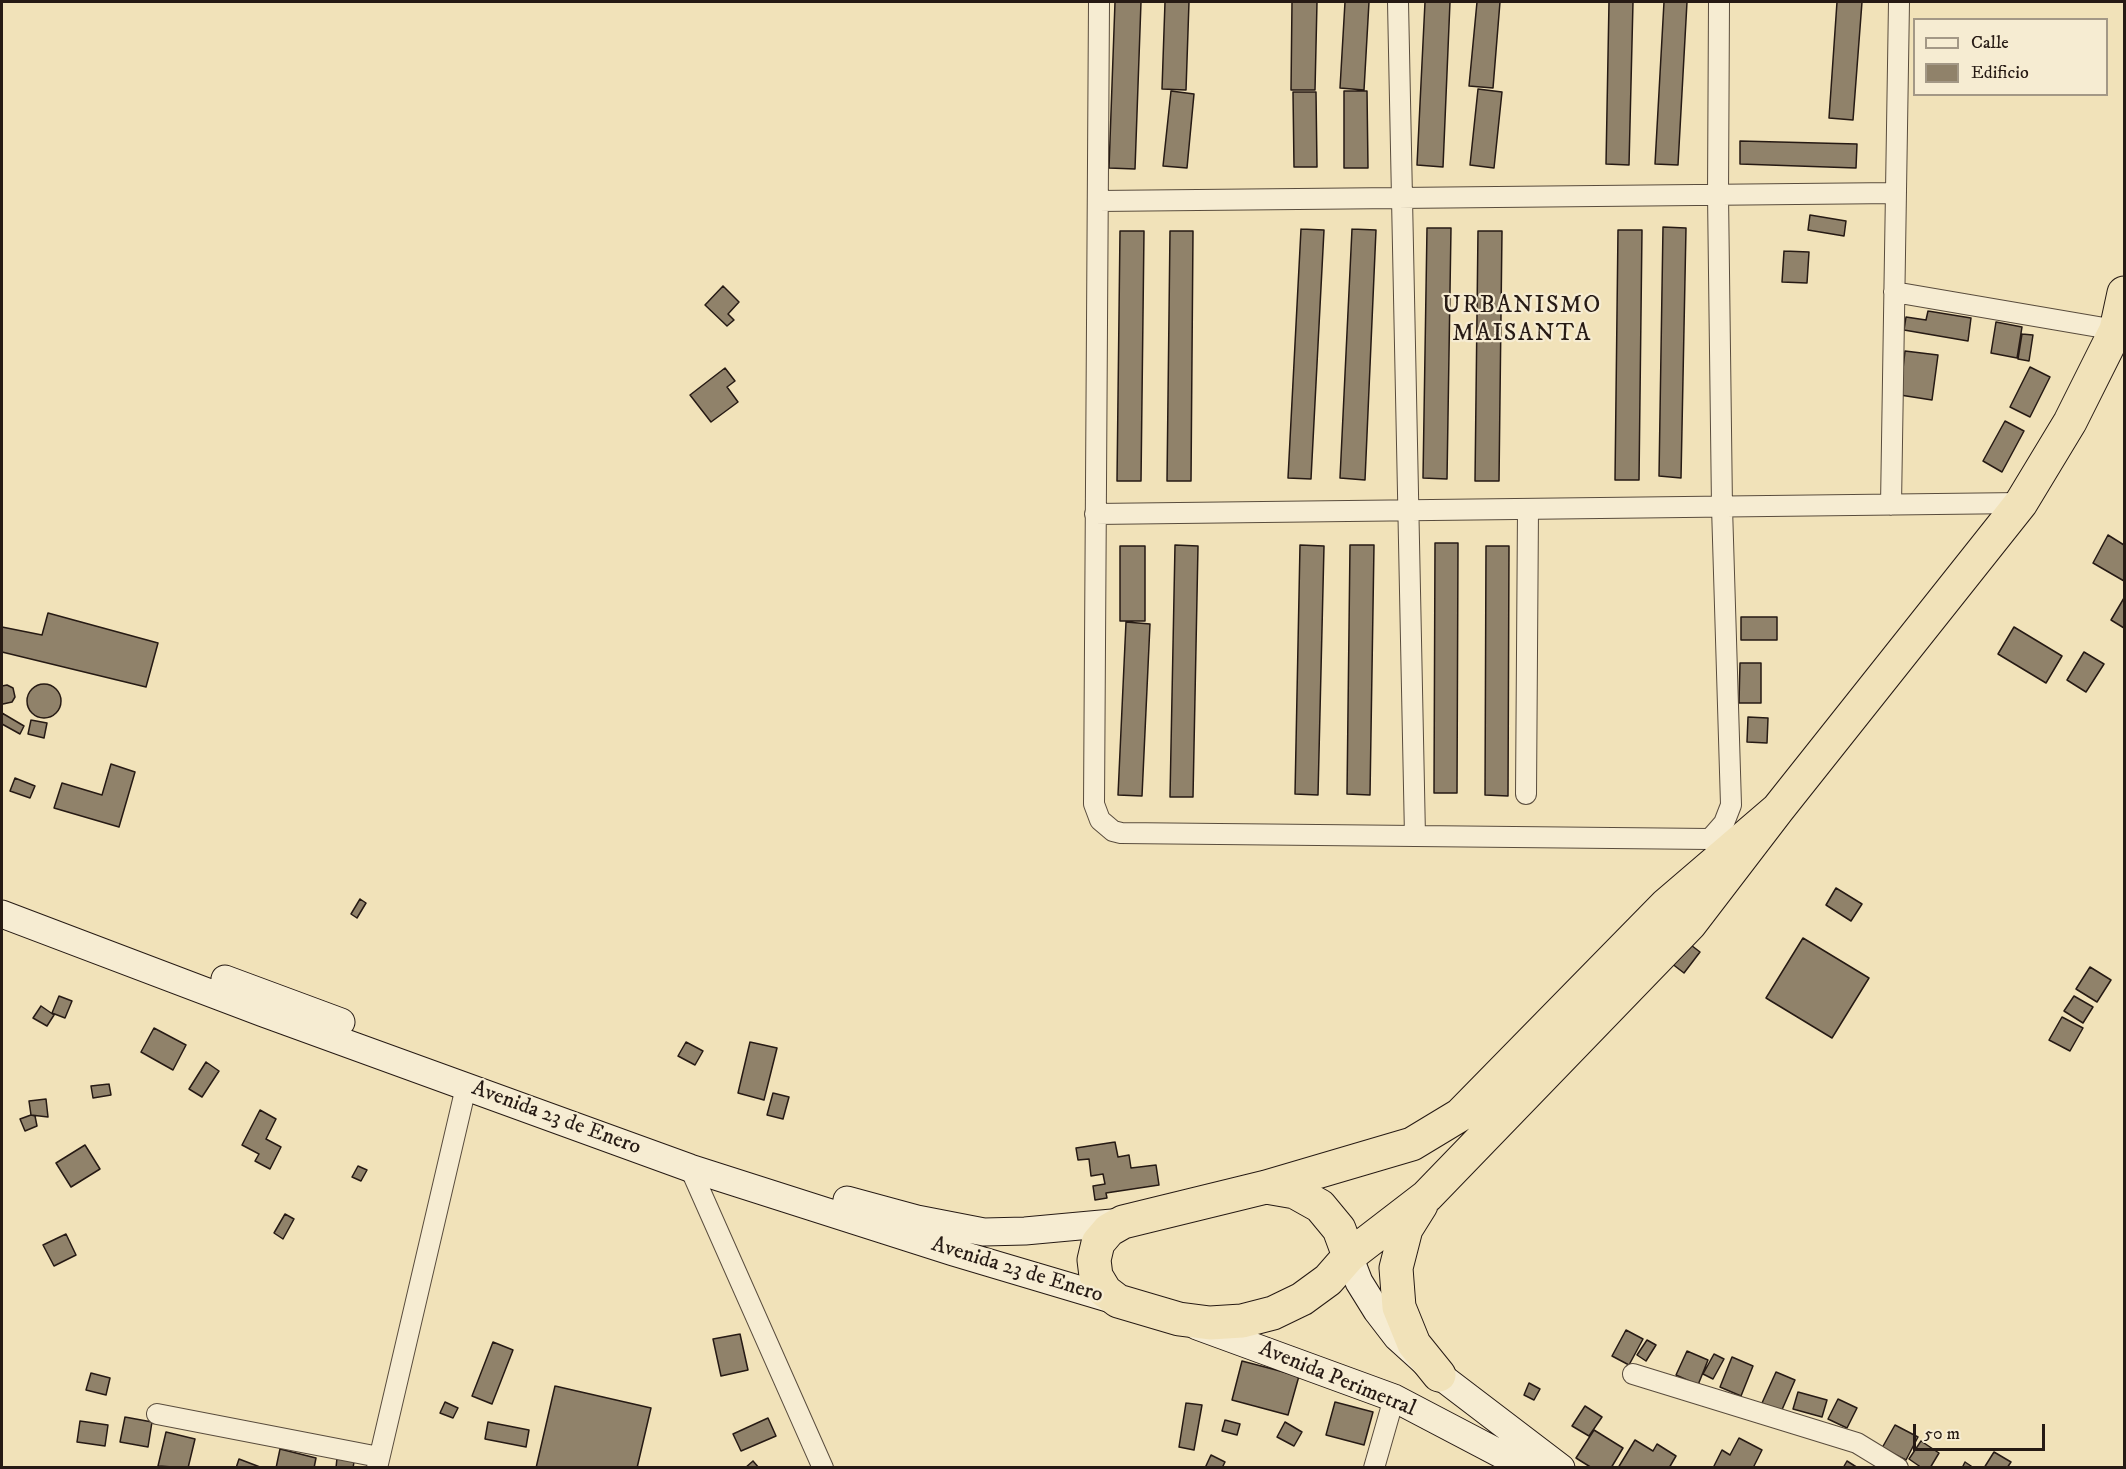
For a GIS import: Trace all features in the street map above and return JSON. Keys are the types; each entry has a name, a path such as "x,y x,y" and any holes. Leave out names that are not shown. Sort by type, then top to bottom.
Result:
{"highway":[{"path":"1778,809 1666,905 1460,1115 1412,1144 1266,1187 1124,1222 1108,1230 1098,1243 1094,1260 1096,1276 1105,1291 1118,1301 1179,1319 1210,1323 1242,1321 1273,1312 1302,1299 1328,1280 1349,1256 1426,1196 1690,924 1778,809 2021,503 2070,422 2116,330 2124,293"},
{"path":"1266,1187 1295,1192 1320,1206 1339,1229 1349,1256"},
{"path":"1426,1196 1406,1229 1396,1268 1397,1287 1399,1307 1414,1344 1439,1375"}],"main road":[{"name":"Avenida 23 de Enero","path":"2,896 668,1141 825,1194 917,1219 984,1232 1025,1231 1124,1222"},
{"name":"Avenida 23 de Enero","path":"2,914 263,1013 690,1168 953,1252 1118,1301"},
{"name":"Avenida Perimetral","path":"1349,1256 1359,1282 1377,1311 1397,1336 1439,1375 1561,1467"},
{"name":"Avenida Perimetral","path":"1179,1319 1394,1398 1523,1467"}],"street":[{"path":"1100,2 1094,804 1105,826 1121,833 1710,839 1724,824 1731,805 1722,507 1718,194 1719,2"},
{"path":"1398,2 1415,836"},
{"path":"1891,505 1899,2"},
{"path":"1098,201 1896,193"},
{"path":"1894,292 2116,330"},
{"path":"1095,514 2021,503"},
{"path":"1526,794 1528,509"},
{"path":"156,1414 378,1462 466,1087"},
{"path":"690,1168 824,1467"},
{"path":"1633,1374 1857,1443 1898,1467"},
{"path":"1374,1467 1394,1398"}],"building":[{"path":"1115,2 1141,2 1135,169 1109,168"},
{"path":"1165,2 1189,2 1186,90 1162,89"},
{"path":"1292,2 1317,2 1315,90 1291,90"},
{"path":"1345,2 1369,2 1364,90 1340,88"},
{"path":"1425,2 1450,2 1443,167 1417,165"},
{"path":"1477,2 1500,2 1493,88 1469,86"},
{"path":"1609,2 1633,2 1629,165 1606,164"},
{"path":"1664,2 1687,2 1678,165 1655,164"},
{"path":"1837,2 1862,2 1853,120 1829,118"},
{"path":"1478,89 1502,92 1494,168 1470,165"},
{"path":"1171,91 1194,94 1187,168 1163,166"},
{"path":"1344,91 1367,91 1368,168 1344,168"},
{"path":"1293,92 1316,92 1317,167 1294,167"},
{"path":"1740,141 1857,144 1856,168 1740,164"},
{"path":"1810,215 1846,221 1844,236 1808,230"},
{"path":"1663,227 1686,228 1681,478 1659,476"},
{"path":"1427,228 1451,228 1447,479 1423,478"},
{"path":"1301,229 1324,230 1311,479 1288,478"},
{"path":"1352,229 1376,230 1365,480 1340,478"},
{"path":"1618,230 1642,230 1639,480 1615,480"},
{"path":"1120,231 1144,231 1141,481 1117,481"},
{"path":"1170,231 1193,231 1191,481 1167,481"},
{"path":"1478,231 1502,231 1499,481 1475,481"},
{"path":"1784,251 1809,252 1807,283 1782,282"},
{"path":"723,286 739,302 728,314 734,320 727,326 705,305"},
{"path":"1928,311 1971,318 1968,341 1904,330 1906,317 1926,320"},
{"path":"1996,322 2022,327 2017,358 1991,353"},
{"path":"2022,334 2033,335 2029,361 2018,359"},
{"path":"1905,351 1938,355 1932,400 1900,395"},
{"path":"2030,367 2050,377 2030,417 2010,407"},
{"path":"725,368 735,381 727,387 738,402 711,422 690,395"},
{"path":"2005,421 2024,431 2002,472 1983,461"},
{"path":"2108,535 2124,545 2124,581 2093,563"},
{"path":"1435,543 1458,543 1457,793 1434,793"},
{"path":"1175,545 1198,546 1193,797 1170,797"},
{"path":"1300,545 1324,546 1318,795 1295,794"},
{"path":"1350,545 1374,545 1370,795 1347,794"},
{"path":"1120,546 1145,546 1145,621 1120,621"},
{"path":"1486,546 1509,546 1508,796 1485,795"},
{"path":"2124,598 2124,628 2111,620"},
{"path":"48,613 158,643 146,687 2,652 2,627 42,635"},
{"path":"1741,617 1777,617 1777,640 1741,640"},
{"path":"1126,622 1150,624 1142,796 1118,795"},
{"path":"2014,627 2062,656 2046,683 1998,654"},
{"path":"2084,652 2104,664 2086,692 2067,680"},
{"path":"1740,663 1761,663 1761,703 1739,703"},
{"path":"44,684 56,689 61,701 56,713 44,718 32,713 27,701 32,689"},
{"path":"7,685 13,688 15,697 12,702 2,704 2,686"},
{"path":"2,713 24,726 20,734 2,724"},
{"path":"1748,717 1768,718 1767,743 1747,742"},
{"path":"31,720 47,723 44,738 28,734"},
{"path":"111,764 135,772 119,827 54,808 62,783 102,795"},
{"path":"15,778 35,786 30,798 10,791"},
{"path":"1836,888 1862,904 1851,921 1826,905"},
{"path":"360,899 366,903 357,918 351,914"},
{"path":"1803,938 1869,978 1832,1038 1766,998"},
{"path":"1687,942 1700,952 1684,973 1671,963"},
{"path":"2090,967 2111,980 2097,1002 2076,989"},
{"path":"59,996 72,1001 65,1018 52,1013"},
{"path":"2074,996 2093,1007 2083,1023 2064,1011"},
{"path":"41,1006 54,1015 47,1026 33,1018"},
{"path":"2062,1017 2083,1028 2070,1051 2049,1040"},
{"path":"154,1028 186,1045 173,1070 141,1052"},
{"path":"686,1042 703,1051 695,1065 678,1056"},
{"path":"750,1042 777,1048 764,1100 738,1093"},
{"path":"206,1062 219,1071 202,1097 189,1089"},
{"path":"109,1084 111,1095 93,1098 91,1086"},
{"path":"773,1093 789,1097 783,1119 767,1115"},
{"path":"46,1099 48,1117 31,1115 29,1101"},
{"path":"260,1110 276,1119 266,1139 281,1147 270,1169 255,1161 259,1154 242,1145"},
{"path":"35,1116 37,1126 25,1131 20,1119"},
{"path":"1115,1142 1118,1157 1129,1155 1131,1168 1156,1165 1159,1185 1106,1193 1107,1198 1095,1200 1093,1186 1105,1184 1103,1174 1091,1176 1089,1159 1078,1160 1076,1148"},
{"path":"85,1145 100,1169 71,1187 56,1163"},
{"path":"358,1166 367,1170 361,1181 352,1177"},
{"path":"285,1214 294,1219 283,1239 274,1233"},
{"path":"66,1234 76,1255 54,1266 43,1245"},
{"path":"1626,1330 1643,1339 1629,1365 1612,1356"},
{"path":"740,1334 748,1370 721,1376 713,1339"},
{"path":"1647,1340 1656,1345 1646,1361 1637,1355"},
{"path":"493,1342 513,1350 492,1404 472,1396"},
{"path":"1687,1351 1708,1360 1698,1385 1676,1375"},
{"path":"1714,1354 1724,1359 1713,1379 1703,1374"},
{"path":"1732,1357 1753,1366 1741,1396 1720,1387"},
{"path":"1242,1361 1299,1376 1288,1415 1232,1400"},
{"path":"1776,1372 1795,1380 1781,1412 1762,1403"},
{"path":"91,1373 110,1378 106,1395 86,1390"},
{"path":"1529,1383 1540,1389 1534,1400 1524,1395"},
{"path":"555,1386 651,1408 637,1468 536,1468"},
{"path":"1798,1392 1827,1400 1822,1417 1793,1409"},
{"path":"1838,1399 1857,1408 1847,1428 1828,1419"},
{"path":"445,1402 458,1408 453,1418 440,1413"},
{"path":"1335,1402 1373,1412 1364,1445 1326,1435"},
{"path":"1186,1403 1202,1405 1194,1450 1179,1447"},
{"path":"1585,1406 1602,1417 1589,1436 1572,1426"},
{"path":"125,1417 152,1422 148,1447 120,1442"},
{"path":"768,1418 776,1436 741,1451 733,1434"},
{"path":"1225,1420 1240,1424 1237,1435 1222,1431"},
{"path":"80,1421 108,1425 105,1446 77,1442"},
{"path":"488,1422 529,1430 526,1447 485,1439"},
{"path":"1285,1422 1302,1432 1294,1446 1277,1437"},
{"path":"1895,1425 1918,1437 1906,1460 1882,1448"},
{"path":"1594,1430 1623,1448 1611,1468 1592,1468 1576,1458"},
{"path":"166,1432 195,1439 188,1468 158,1466"},
{"path":"1739,1438 1762,1450 1753,1468 1713,1468 1722,1450 1730,1455"},
{"path":"1635,1440 1653,1451 1657,1444 1676,1456 1669,1468 1618,1468"},
{"path":"1921,1441 1939,1453 1930,1468 1922,1468 1909,1459"},
{"path":"280,1449 316,1458 314,1468 276,1468"},
{"path":"1994,1452 2011,1462 2007,1468 1984,1468"},
{"path":"1211,1455 1225,1462 1222,1468 1205,1468"},
{"path":"337,1458 354,1462 353,1468 336,1468"},
{"path":"239,1459 260,1467 260,1468 236,1468"},
{"path":"753,1461 759,1468 745,1468"},
{"path":"1847,1461 1858,1468 1843,1468"},
{"path":"1965,1462 1974,1468 1962,1468"}],"district":[{"name":"URBANISMO MAISANTA","path":"1522,321"}]}
